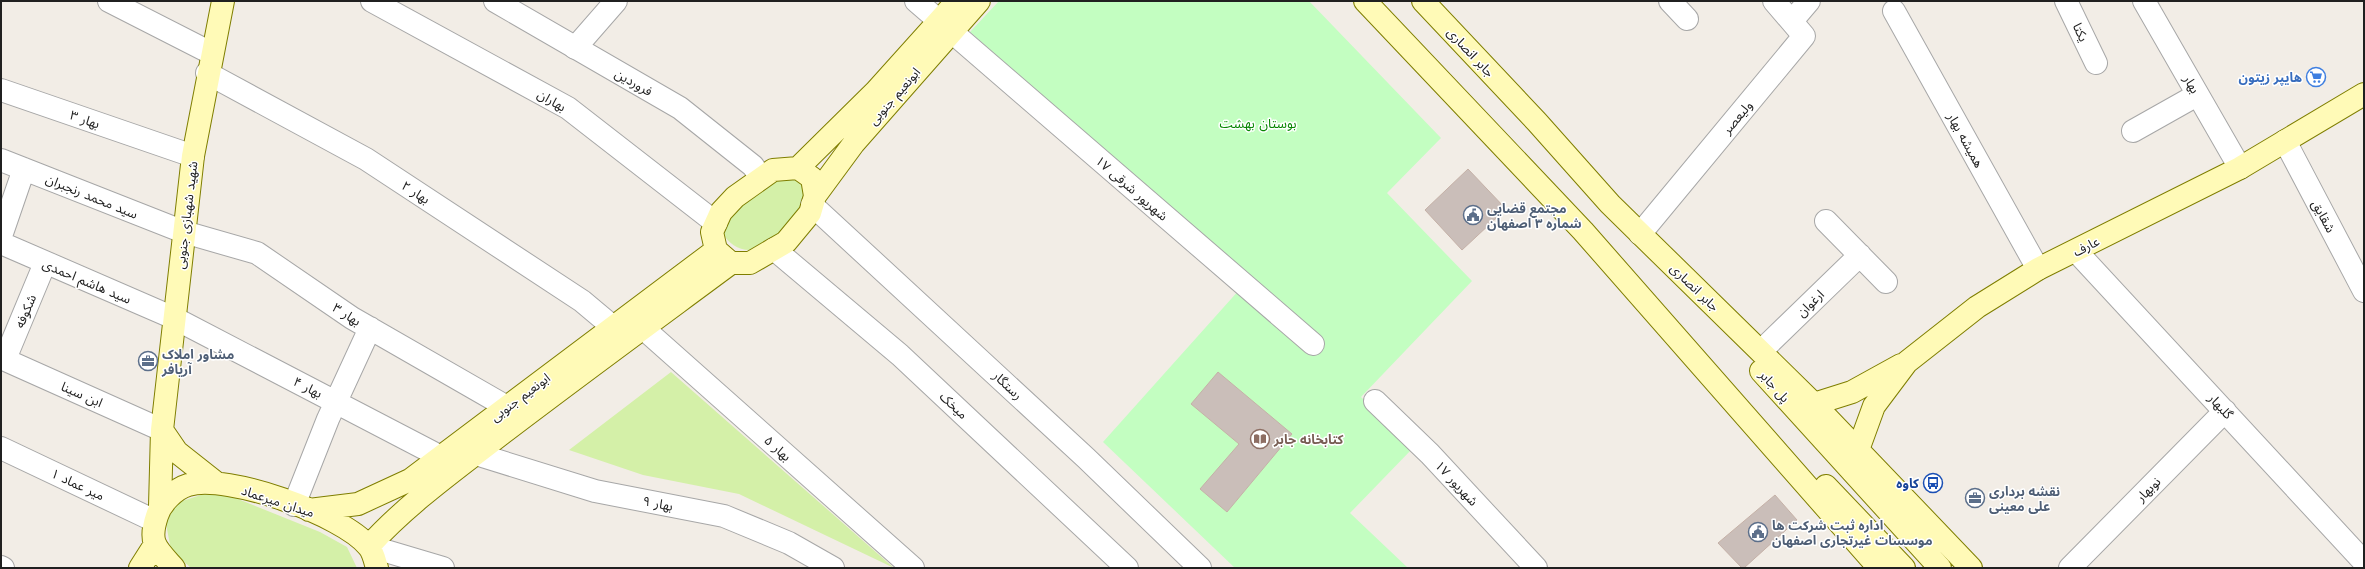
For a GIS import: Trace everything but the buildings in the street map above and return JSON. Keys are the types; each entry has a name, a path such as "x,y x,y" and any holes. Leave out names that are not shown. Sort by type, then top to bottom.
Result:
{"main road":[{"name":"شهید شهبازی جنوبی","path":"158,513 162,430 193,156 209,63 223,1"},
{"name":"ابونعیم جنوبی","path":"814,201 854,143 945,26 957,1"},
{"name":"ابونعیم جنوبی","path":"798,168 945,26 979,1"},
{"path":"1365,1 1904,568"},
{"name":"جابر انصاری","path":"1423,1 1537,122 1610,204 1814,404 1971,568"},
{"name":"عارف","path":"1858,450 1874,406 1907,362 1977,307 2038,269 2240,168 2364,94"},
{"path":"798,168 812,178 814,201 810,214 786,242 750,263 723,256 712,232 721,212 736,196 761,178 773,170 798,168"},
{"name":"پل جابر","path":"1610,204 1940,568"},
{"path":"1583,230 1879,568"},
{"name":"ابونعیم جنوبی","path":"302,507 358,504 410,480 613,327 723,256"},
{"name":"ابونعیم جنوبی","path":"369,546 408,508 476,454 642,328 723,256"},
{"path":"1814,404 1852,392 1907,362"},
{"path":"162,430 178,452 215,482"},
{"name":"میدان میرعماد","path":"158,513 188,485 215,482 258,491 302,507 344,525 369,546 377,568"},
{"path":"158,513 152,530 154,546 174,568"},
{"path":"140,568 154,546"}],"street":[{"name":"بهار ۲","path":"109,1 366,159 582,302 613,327"},
{"name":"بهاران","path":"372,1 568,108 716,223"},
{"name":"فروردین","path":"495,1 680,108 753,166 761,178"},
{"path":"575,48 616,1"},
{"name":"۱۷ شهریور شرقی","path":"916,1 1313,344"},
{"path":"1670,1 1687,19"},
{"name":"ولیعصر","path":"1640,234 1804,36 1774,1"},
{"path":"1792,21 1809,1"},
{"name":"یکتا","path":"2066,1 2096,64"},
{"name":"بهار","path":"2144,1 2240,168"},
{"name":"همیشه بهار","path":"1894,11 2038,269"},
{"name":"بهار ۳","path":"1,90 193,156"},
{"path":"2133,131 2197,94"},
{"name":"شقایق","path":"2285,141 2364,291"},
{"name":"سید محمد رنجبران","path":"1,160 184,232"},
{"path":"1,236 24,169"},
{"name":"رستگار","path":"814,201 1200,568"},
{"path":"1826,221 1886,282"},
{"name":"بهار ۳","path":"184,232 257,252 370,328 507,407"},
{"name":"سید هاشم احمدی","path":"1,243 174,318"},
{"name":"میخک","path":"774,249 900,355 1127,568"},
{"name":"گلبهار","path":"2076,251 2364,562"},
{"name":"ارغوان","path":"1761,351 1860,255"},
{"name":"شکوفه","path":"3,358 45,263"},
{"name":"بهار ۴","path":"174,318 442,457"},
{"path":"302,507 336,401 370,328"},
{"name":"بهار ۵","path":"642,328 913,568"},
{"name":"ابن سینا","path":"3,358 162,430"},
{"name":"۱۷ شهریور","path":"1375,401 1430,454 1536,568"},
{"name":"نوبهار","path":"2070,568 2225,411"},
{"name":"میر عماد ۱","path":"1,448 158,513"},
{"name":"بهار ۹","path":"476,454 595,491 724,516 789,544 834,568"},
{"path":"369,546 443,568"}],"green space":[{"name":"بوستان بهشت","path":"999,1 1309,1 1441,138 1387,193 1472,281 1361,397 1413,448 1350,513 1408,568 1235,568 1103,442 1240,289 1096,143 970,32"},
{"path":"771,178 795,178 803,187 806,193 806,199 798,214 774,238 757,248 750,250 741,249 731,243 722,233 723,221"},
{"path":"671,372 894,568 739,494 643,475 569,450"},
{"path":"204,494 228,495 320,532 347,547 357,568 191,568 171,550 166,524 176,503"}],"place":[{"name":"هایپر زیتون","path":"2316,77"},
{"name":"مجتمع قضایی شماره ۳ اصفهان","path":"1473,215"},
{"name":"مشاور املاک آریافر","path":"148,361"},
{"name":"کتابخانه جابر","path":"1260,439"},
{"name":"کاوه","path":"1933,483"},
{"name":"نقشه برداری علی معینی","path":"1975,498"},
{"name":"اداره ثبت شرکت ها موسسات غیرتجاری اصفهان","path":"1758,532"}]}
